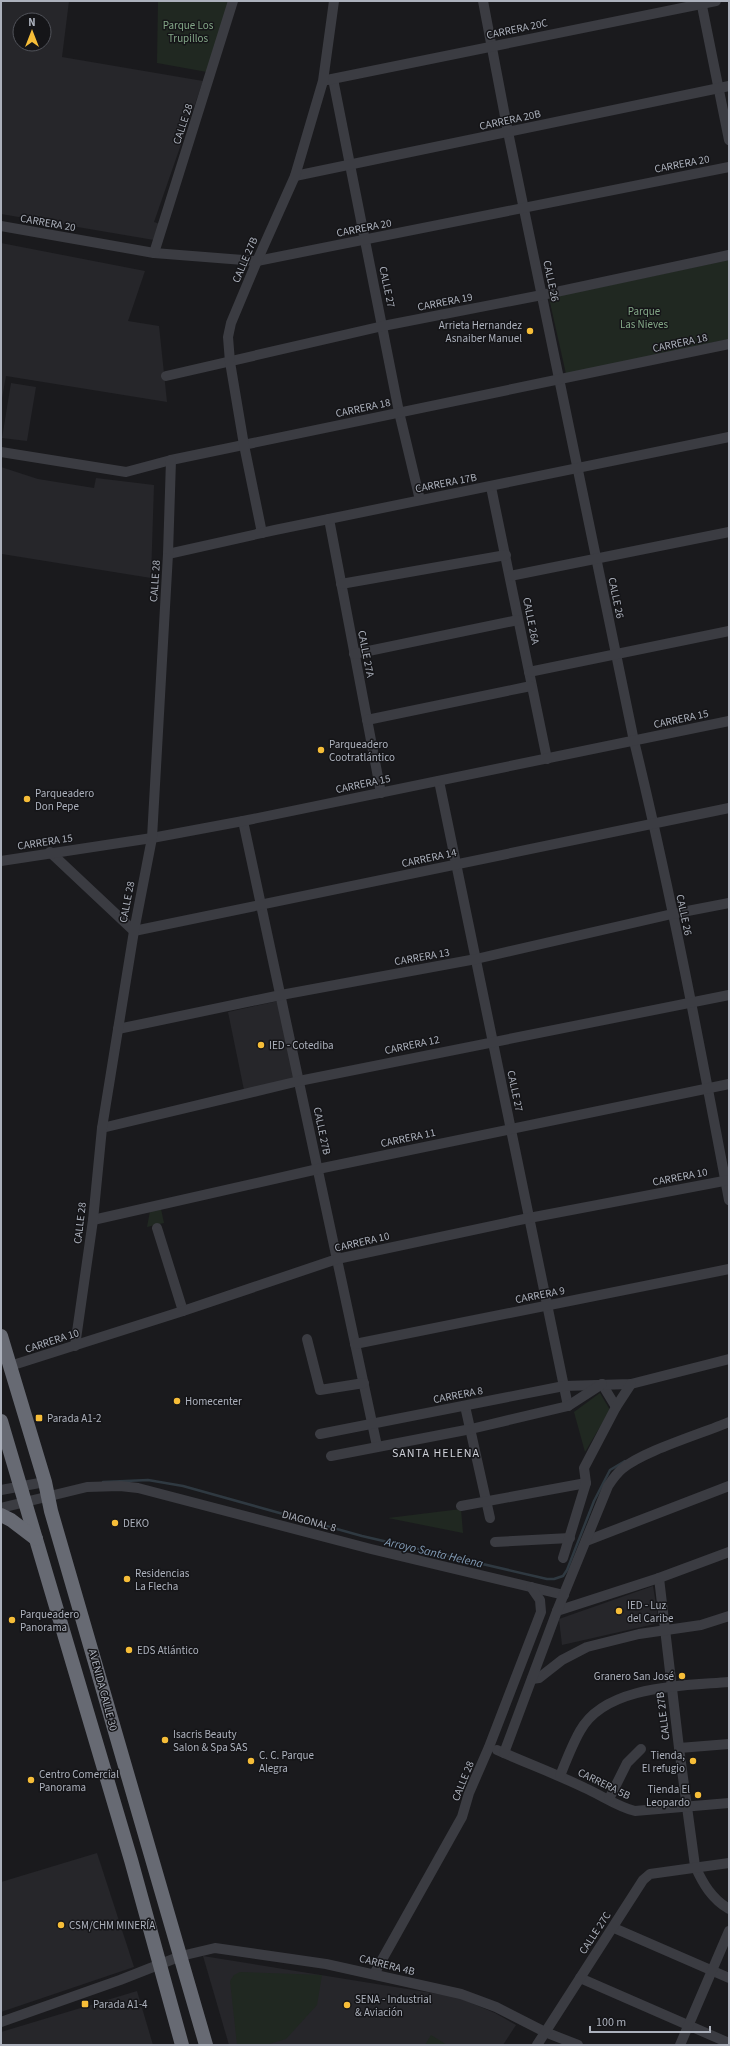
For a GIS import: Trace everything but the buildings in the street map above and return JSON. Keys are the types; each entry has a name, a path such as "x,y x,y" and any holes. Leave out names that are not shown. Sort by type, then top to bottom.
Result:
{"highway":[{"name":"AVENIDA CALLE 30","path":"1,1336 45,1482 48,1498 114,1730 206,2045"},
{"name":"AVENIDA CALLE 30","path":"1,1421 22,1487 25,1502 108,1779 182,2045"},
{"path":"1,1515 11,1520 36,1539"}],"street":[{"name":"CALLE 28","path":"154,253 233,1"},
{"name":"CALLE 27B","path":"262,533 244,445 230,362 228,337 229,330 257,261 295,176 328,80 334,1"},
{"name":"CALLE 26","path":"483,1 508,132 596,559 691,1002 707,1088 727,1180 729,1200"},
{"name":"CARRERA 20C","path":"328,80 701,2 716,1"},
{"path":"701,2 724,87 729,140"},
{"name":"CALLE 27","path":"328,80 350,165 399,412 420,500"},
{"name":"CARRERA 20B","path":"295,176 724,87"},
{"name":"CARRERA 20","path":"1,226 154,253 257,261 729,167"},
{"name":"CARRERA 19","path":"166,376 383,326 542,295 729,255"},
{"name":"CARRERA 18","path":"1,452 126,472 171,460 729,344"},
{"name":"CARRERA 17B","path":"168,554 420,500 491,487 577,467 729,437"},
{"name":"CALLE 28","path":"75,1346 93,1220 102,1128 134,931 152,838 168,554 171,460"},
{"name":"CALLE 26A","path":"491,487 547,759"},
{"name":"CALLE 27A","path":"329,519 381,793"},
{"path":"510,576 729,532"},
{"path":"341,584 506,555"},
{"path":"354,654 518,620"},
{"path":"529,672 729,631"},
{"path":"367,720 531,686"},
{"name":"CARRERA 15","path":"1,861 50,852 152,838 244,821 729,722"},
{"name":"CALLE 27","path":"439,781 568,1406"},
{"name":"CARRERA 14","path":"134,931 729,808"},
{"name":"CALLE 27B","path":"244,821 377,1446"},
{"path":"50,852 134,931"},
{"name":"CARRERA 13","path":"118,1029 281,995 476,959 672,914 729,903"},
{"name":"CARRERA 12","path":"102,1128 299,1081 492,1041 729,995"},
{"name":"CARRERA 11","path":"93,1220 318,1169 729,1084"},
{"name":"CARRERA 10","path":"10,1366 183,1311 337,1259 529,1218 727,1180"},
{"path":"157,1228 183,1311"},
{"name":"CARRERA 9","path":"355,1344 729,1269"},
{"path":"307,1339 318,1388 322,1391 364,1383"},
{"name":"CARRERA 8","path":"320,1434 564,1386 631,1384 729,1359"},
{"path":"331,1456 471,1429 568,1406 602,1384 616,1407"},
{"path":"631,1384 616,1407 584,1468 586,1483 584,1524 586,1541 558,1611 529,1677 539,1678 562,1660 587,1647 632,1635 701,1625 729,1623"},
{"path":"465,1406 490,1518"},
{"path":"563,1558 570,1538 584,1524 608,1486 622,1468 645,1456 729,1422"},
{"path":"1,1490 45,1482"},
{"path":"461,1506 586,1483"},
{"name":"DIAGONAL 8","path":"48,1498 87,1487 120,1486 138,1488 371,1549 564,1595"},
{"path":"586,1541 729,1486"},
{"path":"1,1508 48,1498"},
{"path":"495,1542 570,1538"},
{"path":"558,1611 659,1578 729,1552"},
{"name":"CALLE 27B","path":"659,1578 666,1630 671,1687 695,1866 702,1882 710,1894 729,1909"},
{"name":"CALLE 28","path":"374,1974 462,1817 469,1793 489,1747 541,1612 540,1600 531,1586"},
{"path":"701,1625 729,1616"},
{"name":"CARRERA 5B","path":"529,1677 501,1752 560,1776 609,1799 625,1809 635,1811 729,1803"},
{"path":"560,1776 580,1730 598,1710 619,1698 671,1687 729,1682"},
{"path":"679,1748 729,1744"},
{"path":"609,1799 627,1763 641,1749"},
{"name":"CALLE 27C","path":"537,2045 614,1928 643,1880 650,1874 695,1866 729,1863"},
{"path":"614,1928 729,1978"},
{"path":"680,2045 729,1932"},
{"name":"CARRERA 4B","path":"1,2022 160,1965 181,1956 215,1948 326,1964 374,1974 475,1999 545,2032 578,2045"},
{"path":"580,1978 729,2044"}],"shaded area":[{"path":"1,1 69,1 62,57 203,81 154,222 160,224 154,240 1,214"},
{"path":"1,243 145,271 128,321 159,326 167,402 6,376 1,404"},
{"path":"11,383 36,387 27,441 2,438"},
{"path":"1,467 38,479 94,488 96,478 154,485 151,578 2,554 1,556"},
{"name":"IED - Cotediba","path":"278,1001 295,1078 244,1090 228,1012"},
{"name":"IED - Luz del Caribe","path":"653,1586 659,1623 562,1645 559,1619"},
{"name":"CSM/CHM MINERÍA","path":"97,1853 134,1967 1,2012 1,1882"},
{"name":"SENA - Industrial & Aviación","path":"203,1956 457,1997 495,2013 516,2025 503,2045 229,2045"},
{"path":"137,1991 153,2045 1,2045 1,2032"}],"green space":[{"name":"Parque Los Trupillos","path":"158,1 229,1 207,72 157,63"},
{"name":"Parque Las Nieves","path":"729,260 729,339 566,374 549,298"},
{"path":"161,1209 164,1223 147,1227 150,1211"},
{"path":"600,1393 610,1410 585,1452 574,1412"},
{"path":"461,1509 463,1533 388,1518"},
{"path":"240,1972 322,1975 317,2005 286,2039 266,2045 237,2045 230,1981 234,1975"},
{"path":"431,2035 447,2045 425,2045"}],"waterway":[{"name":"Arroyo Santa Helena","path":"103,1482 148,1480 183,1486 362,1536 547,1579 554,1579 563,1576 567,1570 594,1501 610,1470 625,1461"}],"place":[{"name":"Arrieta Hernandez Asnaiber Manuel","path":"530,331"},
{"name":"Parqueadero Cootratlántico","path":"321,750"},
{"name":"Parqueadero Don Pepe","path":"27,799"},
{"name":"IED - Cotediba","path":"261,1045"},
{"name":"Homecenter","path":"177,1401"},
{"name":"Parada A1-2","path":"39,1418"},
{"name":"DEKO","path":"115,1523"},
{"name":"Residencias La Flecha","path":"127,1579"},
{"name":"IED - Luz del Caribe","path":"619,1611"},
{"name":"Parqueadero Panorama","path":"12,1620"},
{"name":"EDS Atlántico","path":"129,1650"},
{"name":"Granero San José","path":"682,1676"},
{"name":"Isacris Beauty Salon & Spa SAS","path":"165,1740"},
{"name":"C. C. Parque Alegra","path":"251,1761"},
{"name":"Tienda, El refugio","path":"693,1761"},
{"name":"Centro Comercial Panorama","path":"31,1780"},
{"name":"Tienda El Leopardo","path":"698,1795"},
{"name":"CSM/CHM MINERÍA","path":"61,1925"},
{"name":"Parada A1-4","path":"85,2004"},
{"name":"SENA - Industrial & Aviación","path":"347,2005"}],"district":[{"name":"SANTA HELENA","path":"436,1453"}]}
